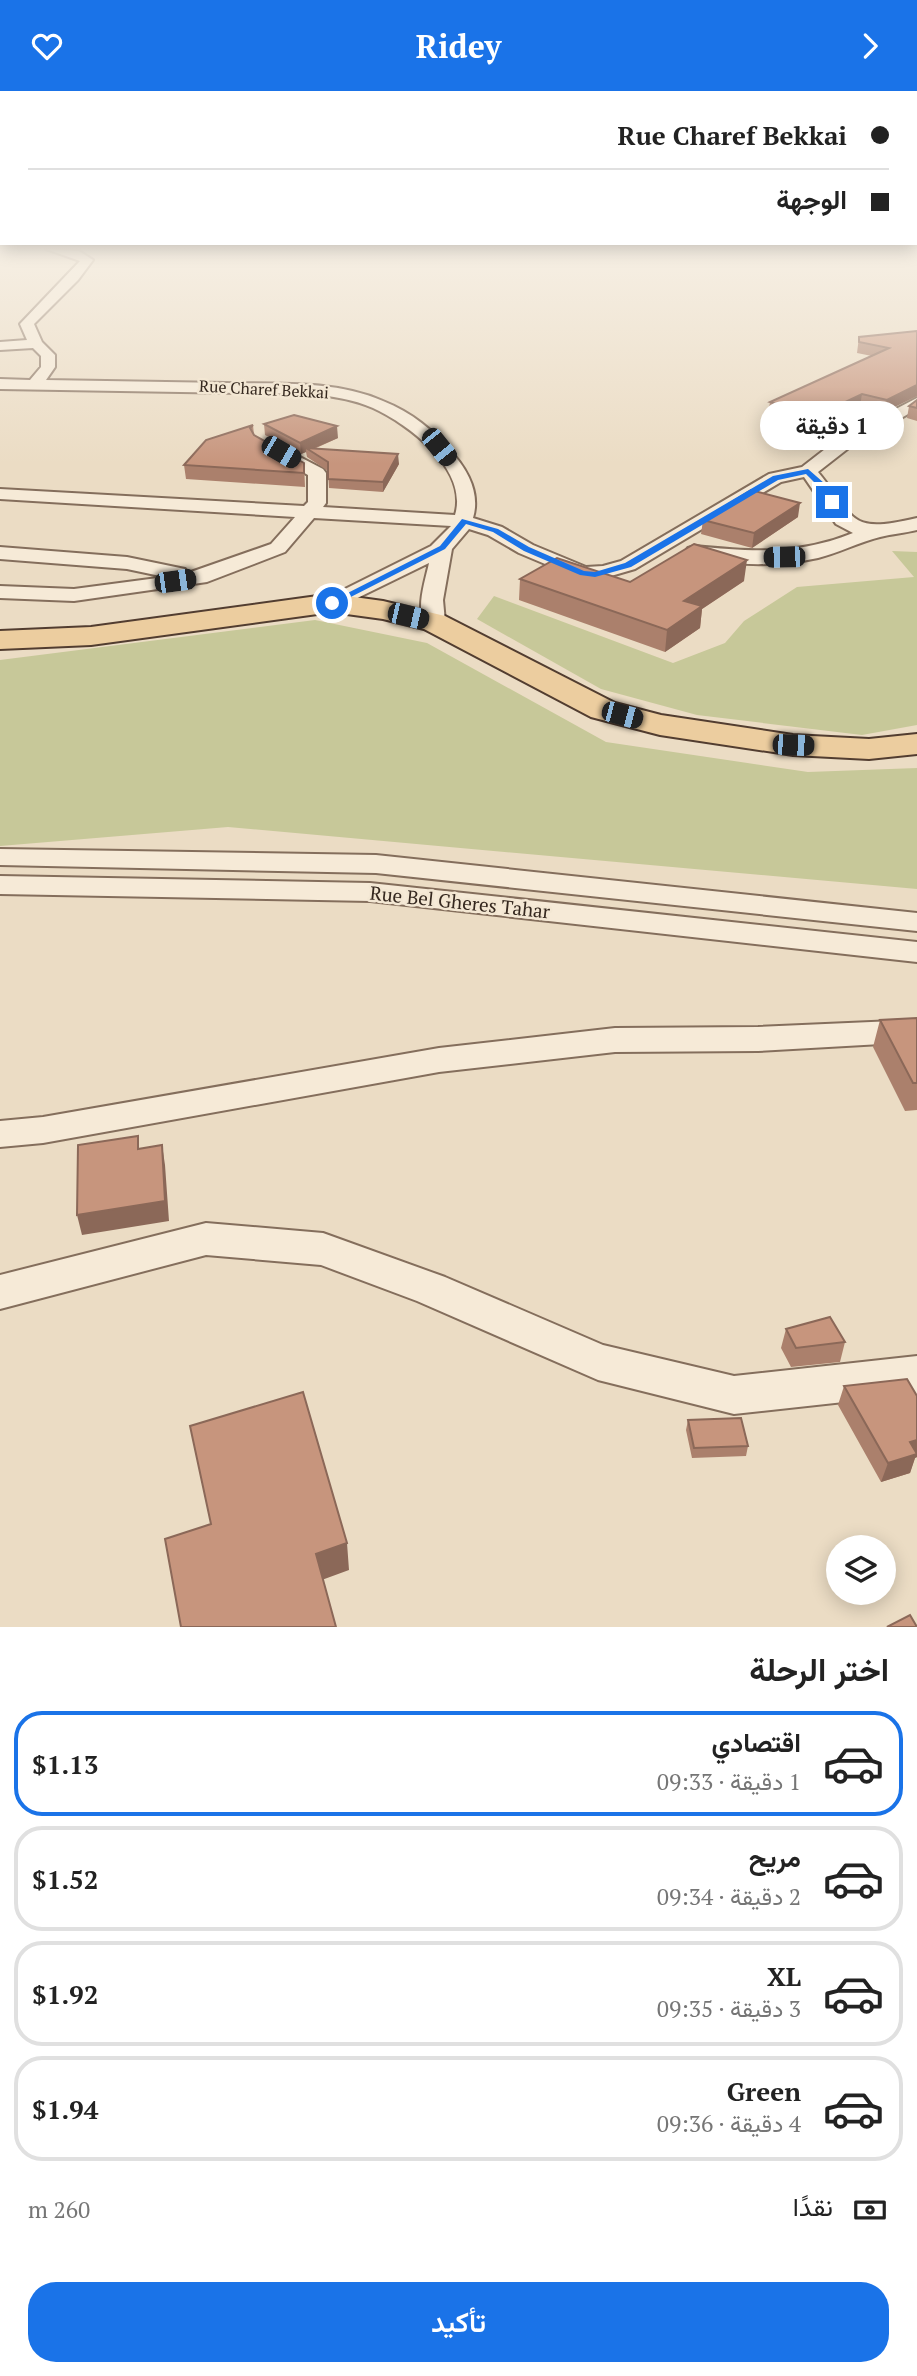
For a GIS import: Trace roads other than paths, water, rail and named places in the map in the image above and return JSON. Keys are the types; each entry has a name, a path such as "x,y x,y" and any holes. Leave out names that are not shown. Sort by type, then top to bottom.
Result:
{"main road":[{"path":"0,640 91,636 332,603 383,610 434,622 603,711 660,726 793,745 869,749 917,744"}],"street":[{"path":"30,321 27,324 36,344 48,355 48,367 34,385"},
{"path":"0,346 36,344"},
{"name":"Rue Charef Bekkai","path":"0,384 310,389 367,401 411,422 439,447 462,478 468,499 464,521"},
{"path":"0,494 464,521 495,531 526,549 583,573 595,574 628,565 775,478 808,471 844,443 917,403"},
{"path":"0,592 74,595 200,578 278,548 317,503 317,473 262,442"},
{"path":"808,471 821,485 842,520 857,529 877,531"},
{"path":"332,603 437,555 464,521"},
{"path":"656,548 751,558 784,557 812,554 877,531 915,523"},
{"path":"0,553 127,563 200,578"},
{"path":"434,622 432,600 437,555"},
{"name":"Rue Bel Gheres Tahar","path":"0,857 376,864 917,922"},
{"name":"Rue Bel Gheres Tahar","path":"0,885 370,892 917,952"},
{"path":"0,1134 43,1130 439,1060 615,1040 758,1039 917,1031"},
{"path":"0,1292 206,1238 323,1249 431,1289 598,1362 734,1395 917,1375"}]}
